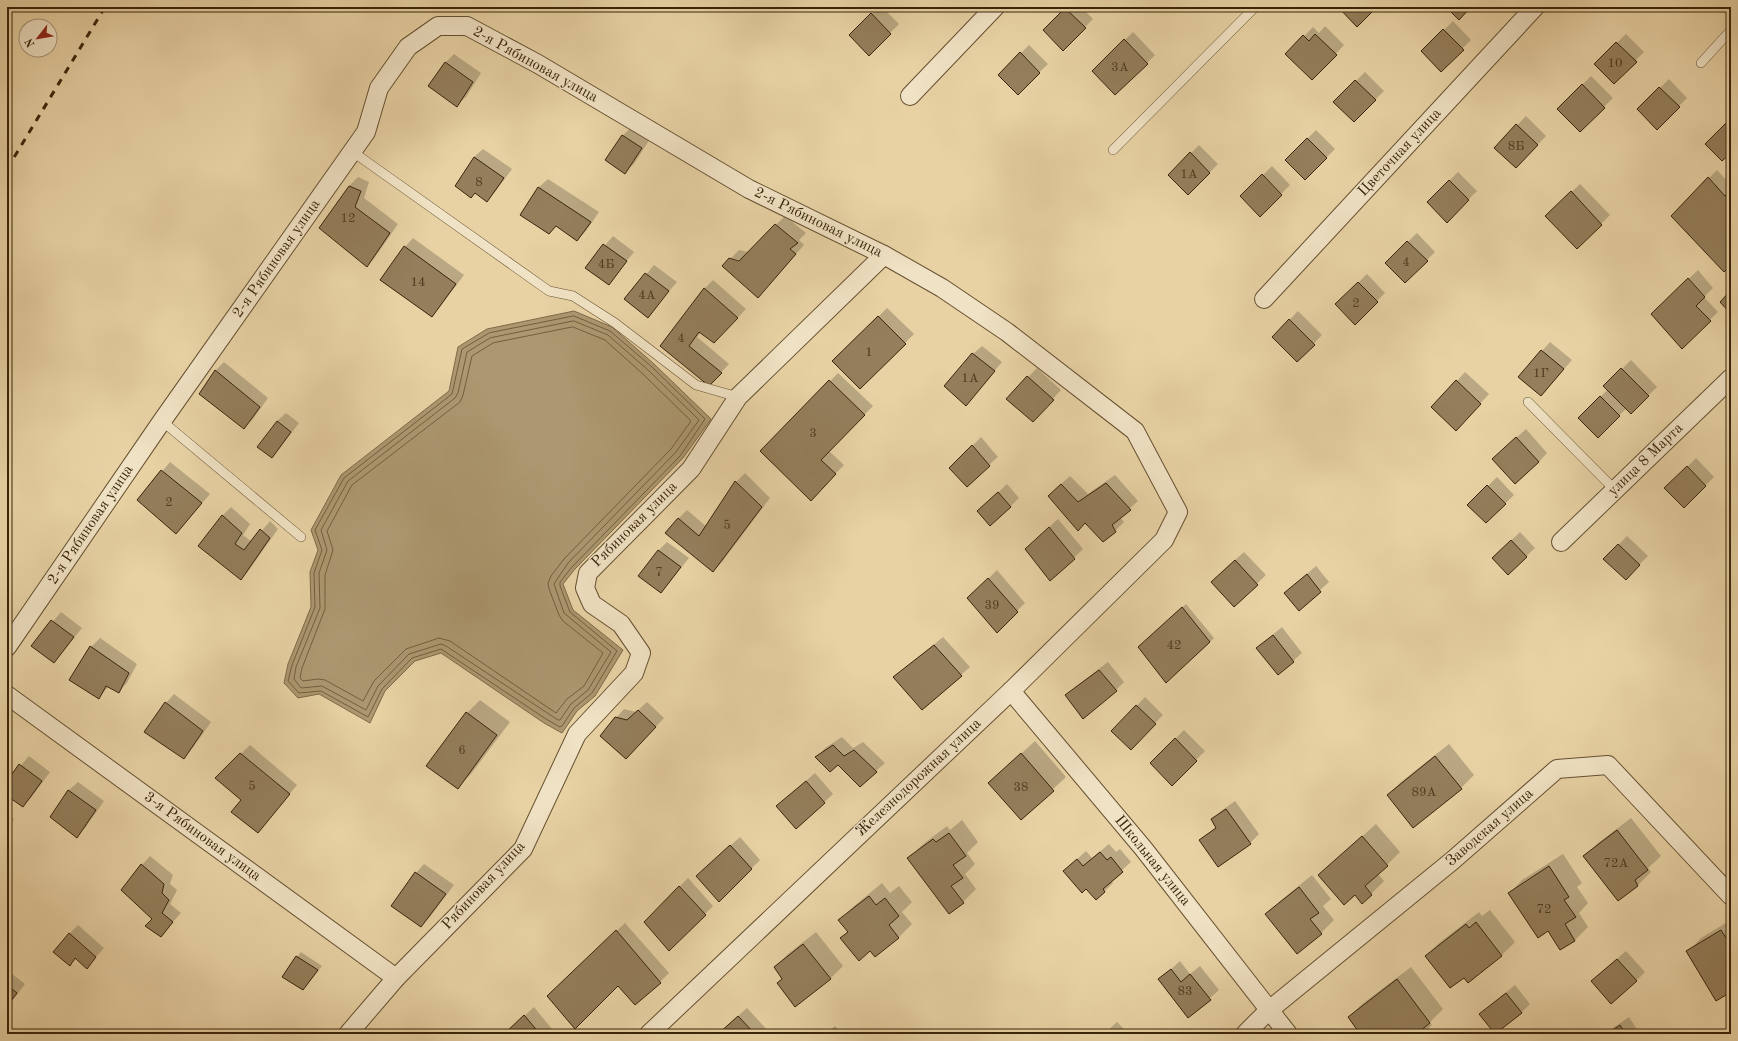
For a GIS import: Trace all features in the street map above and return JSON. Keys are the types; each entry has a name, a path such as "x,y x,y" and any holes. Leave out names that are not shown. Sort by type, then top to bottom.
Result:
{"street":[{"path":"910,96 995,7"},
{"name":"Цветочная улица","path":"1264,299 1535,7"},
{"name":"2-я Рябиновая улица","path":"7,647 162,422 353,152 366,132 379,88 408,47 438,26 467,26 538,64 749,189 884,254 942,288 1006,332 1135,431 1178,512"},
{"name":"Рябиновая улица","path":"348,1034 396,978 523,849 577,734 634,673 641,653 621,624 592,604 585,588 588,573 691,469 738,397 884,254"},
{"name":"улица 8 Марта","path":"1561,542 1731,378"},
{"name":"Железнодорожная улица","path":"649,1034 1011,691 1164,540 1178,512"},
{"name":"Школьная улица","path":"1011,691 1143,848 1268,1011 1288,1034"},
{"name":"3-я Рябиновая улица","path":"7,695 396,978"},
{"name":"Заводская улица","path":"1245,1034 1268,1011 1452,861 1557,769 1608,765 1731,896"}],"lane":[{"path":"1113,150 1255,7"},
{"path":"1701,63 1731,30"},
{"path":"353,152 549,291 573,296 614,323 696,385 738,397"},
{"path":"1528,402 1615,490"},
{"path":"162,422 301,537"}],"water":[{"path":"574,311 612,327 654,364 711,419 683,458 575,569 563,584 573,610 623,650 595,696 577,711 562,733 544,723 441,653 415,661 385,691 370,723 319,694 298,698 284,683 288,664 311,607 310,572 318,550 311,530 341,475 449,391 458,347 487,329"}],"building":[{"path":"1338,7 1376,7 1376,8 1357,27"},
{"path":"1446,7 1471,7 1459,20"},
{"path":"1065,8 1086,28 1063,51 1043,30"},
{"path":"871,13 891,34 869,56 849,35"},
{"path":"1443,29 1464,50 1441,72 1421,51"},
{"path":"1315,34 1337,55 1312,80 1285,54 1303,35 1309,41"},
{"path":"1124,39 1148,64 1115,95 1092,71"},
{"path":"1616,42 1637,62 1614,84 1594,64"},
{"path":"1020,52 1040,73 1018,95 998,75"},
{"path":"445,62 473,82 457,107 428,86"},
{"path":"1355,80 1376,100 1354,122 1333,102"},
{"path":"1582,84 1605,108 1580,132 1557,109"},
{"path":"1659,87 1680,107 1657,130 1637,109"},
{"path":"1731,118 1731,153 1722,161 1705,144"},
{"path":"1516,124 1538,145 1516,168 1494,148"},
{"path":"622,135 642,148 625,174 605,160"},
{"path":"1307,138 1327,158 1305,180 1285,160"},
{"path":"1190,152 1210,173 1188,195 1168,175"},
{"path":"474,157 504,178 487,202 475,193 471,198 455,186"},
{"path":"1262,174 1282,195 1260,217 1240,196"},
{"path":"1708,177 1725,196 1731,191 1731,265 1724,272 1671,216"},
{"path":"1449,180 1469,200 1447,223 1427,202"},
{"path":"349,186 361,191 355,207 390,233 367,267 319,228"},
{"path":"538,187 591,222 577,241 556,226 549,234 520,215"},
{"path":"1571,191 1602,225 1577,249 1545,216"},
{"path":"775,224 798,243 790,249 796,254 758,298 722,266 729,258 739,261"},
{"path":"1407,241 1428,261 1405,283 1385,263"},
{"path":"603,244 627,261 609,285 585,268"},
{"path":"404,246 456,284 432,317 380,280"},
{"path":"645,273 669,291 648,318 624,299"},
{"path":"1688,278 1705,297 1696,306 1711,321 1682,349 1651,314"},
{"path":"1358,282 1378,302 1355,325 1335,304"},
{"path":"704,288 738,318 714,343 699,332 689,346 722,373 709,386 660,346"},
{"path":"1731,290 1731,314 1720,302"},
{"path":"878,316 906,344 860,389 832,361"},
{"path":"1289,319 1315,345 1297,362 1272,337"},
{"path":"1541,350 1564,369 1541,396 1518,377"},
{"path":"972,353 995,371 966,406 944,386"},
{"path":"1621,368 1649,396 1631,414 1603,386"},
{"path":"215,370 260,407 244,429 199,394"},
{"path":"1027,376 1054,400 1033,422 1006,399"},
{"path":"829,380 865,415 821,460 836,474 811,501 760,451"},
{"path":"1456,380 1481,404 1456,431 1431,407"},
{"path":"1600,396 1620,416 1598,438 1578,418"},
{"path":"277,421 291,432 272,458 257,447"},
{"path":"1516,437 1539,462 1515,484 1492,459"},
{"path":"972,445 990,466 967,487 949,468"},
{"path":"1687,466 1706,486 1684,508 1664,488"},
{"path":"161,470 202,503 176,534 137,500"},
{"path":"735,481 762,507 713,572 665,533 678,518 699,536"},
{"path":"1106,483 1131,510 1112,525 1116,532 1103,542 1085,523 1078,531 1048,496 1061,484 1078,502"},
{"path":"1487,485 1506,504 1486,523 1467,505"},
{"path":"998,492 1011,507 990,526 977,511"},
{"path":"222,515 242,533 235,544 244,550 260,529 270,538 241,580 198,546"},
{"path":"1049,527 1075,559 1050,581 1025,549"},
{"path":"1511,540 1527,557 1508,575 1492,558"},
{"path":"1618,544 1640,565 1626,580 1603,559"},
{"path":"658,550 681,567 661,593 638,576"},
{"path":"1235,560 1258,585 1234,607 1211,582"},
{"path":"1307,574 1321,592 1299,611 1284,593"},
{"path":"988,578 1018,612 997,633 967,598"},
{"path":"1182,607 1210,642 1166,683 1138,647"},
{"path":"51,620 74,637 54,663 31,646"},
{"path":"1273,635 1294,662 1278,675 1256,648"},
{"path":"934,645 962,676 922,710 893,677"},
{"path":"90,646 129,673 119,693 106,686 99,699 69,680"},
{"path":"1099,670 1117,691 1083,719 1065,695"},
{"path":"165,702 203,731 184,759 144,732"},
{"path":"1136,705 1156,724 1131,750 1111,731"},
{"path":"638,710 656,727 626,759 600,736 615,717 627,720"},
{"path":"466,712 497,735 458,789 426,766"},
{"path":"1175,738 1197,761 1172,786 1150,763"},
{"path":"833,745 844,756 854,750 877,772 860,787 838,765 830,772 815,757"},
{"path":"240,753 290,794 258,833 231,812 241,800 215,778"},
{"path":"1021,753 1054,791 1021,820 988,783"},
{"path":"1435,756 1462,789 1413,828 1387,795"},
{"path":"19,764 42,781 23,807 7,796 7,781"},
{"path":"806,781 825,803 796,829 776,806"},
{"path":"68,790 96,810 77,838 50,817"},
{"path":"1226,809 1251,844 1218,867 1199,840 1216,828 1211,819"},
{"path":"1617,830 1648,870 1635,880 1638,886 1618,901 1583,856"},
{"path":"949,833 966,856 953,865 963,878 951,886 964,903 949,914 907,858 933,839 936,842"},
{"path":"1362,836 1388,866 1365,886 1372,895 1362,904 1355,895 1344,905 1318,875"},
{"path":"730,845 752,869 719,902 696,876"},
{"path":"1100,852 1107,860 1111,857 1123,872 1103,889 1105,892 1096,900 1086,889 1082,893 1063,871 1077,859 1083,866"},
{"path":"141,864 164,884 162,893 169,900 162,913 173,922 161,937 145,926 152,919 121,890"},
{"path":"1549,866 1569,897 1564,900 1576,917 1565,924 1575,941 1560,950 1548,931 1538,938 1508,893"},
{"path":"415,872 446,894 421,927 391,906"},
{"path":"679,886 706,915 669,951 644,922"},
{"path":"1299,887 1319,913 1310,919 1322,934 1297,954 1265,914"},
{"path":"869,896 876,905 885,898 899,916 889,925 899,938 875,957 870,951 859,961 840,938 848,932 838,920"},
{"path":"1476,922 1502,956 1468,983 1464,978 1450,988 1425,956 1466,924 1469,928"},
{"path":"616,930 661,983 635,1005 618,986 575,1029 547,996"},
{"path":"1721,930 1731,946 1731,992 1716,1001 1686,951"},
{"path":"69,933 96,957 87,969 75,958 70,966 53,952"},
{"path":"803,944 831,979 795,1007 777,983 782,979 774,967"},
{"path":"296,956 318,970 303,990 282,977"},
{"path":"1617,959 1637,981 1611,1004 1591,981"},
{"path":"1171,969 1181,982 1190,974 1211,1000 1188,1018 1158,979"},
{"path":"1397,979 1430,1023 1416,1034 1360,1034 1348,1017"},
{"path":"7,985 17,993 7,1006"},
{"path":"1506,993 1522,1013 1495,1034 1479,1014"},
{"path":"524,1015 540,1034 504,1034"},
{"path":"738,1016 755,1034 718,1034"},
{"path":"1620,1025 1626,1034 1607,1034"},
{"path":"1108,1029 1112,1034 1103,1034"}],"railway":[{"path":"7,169 105,7"}]}
